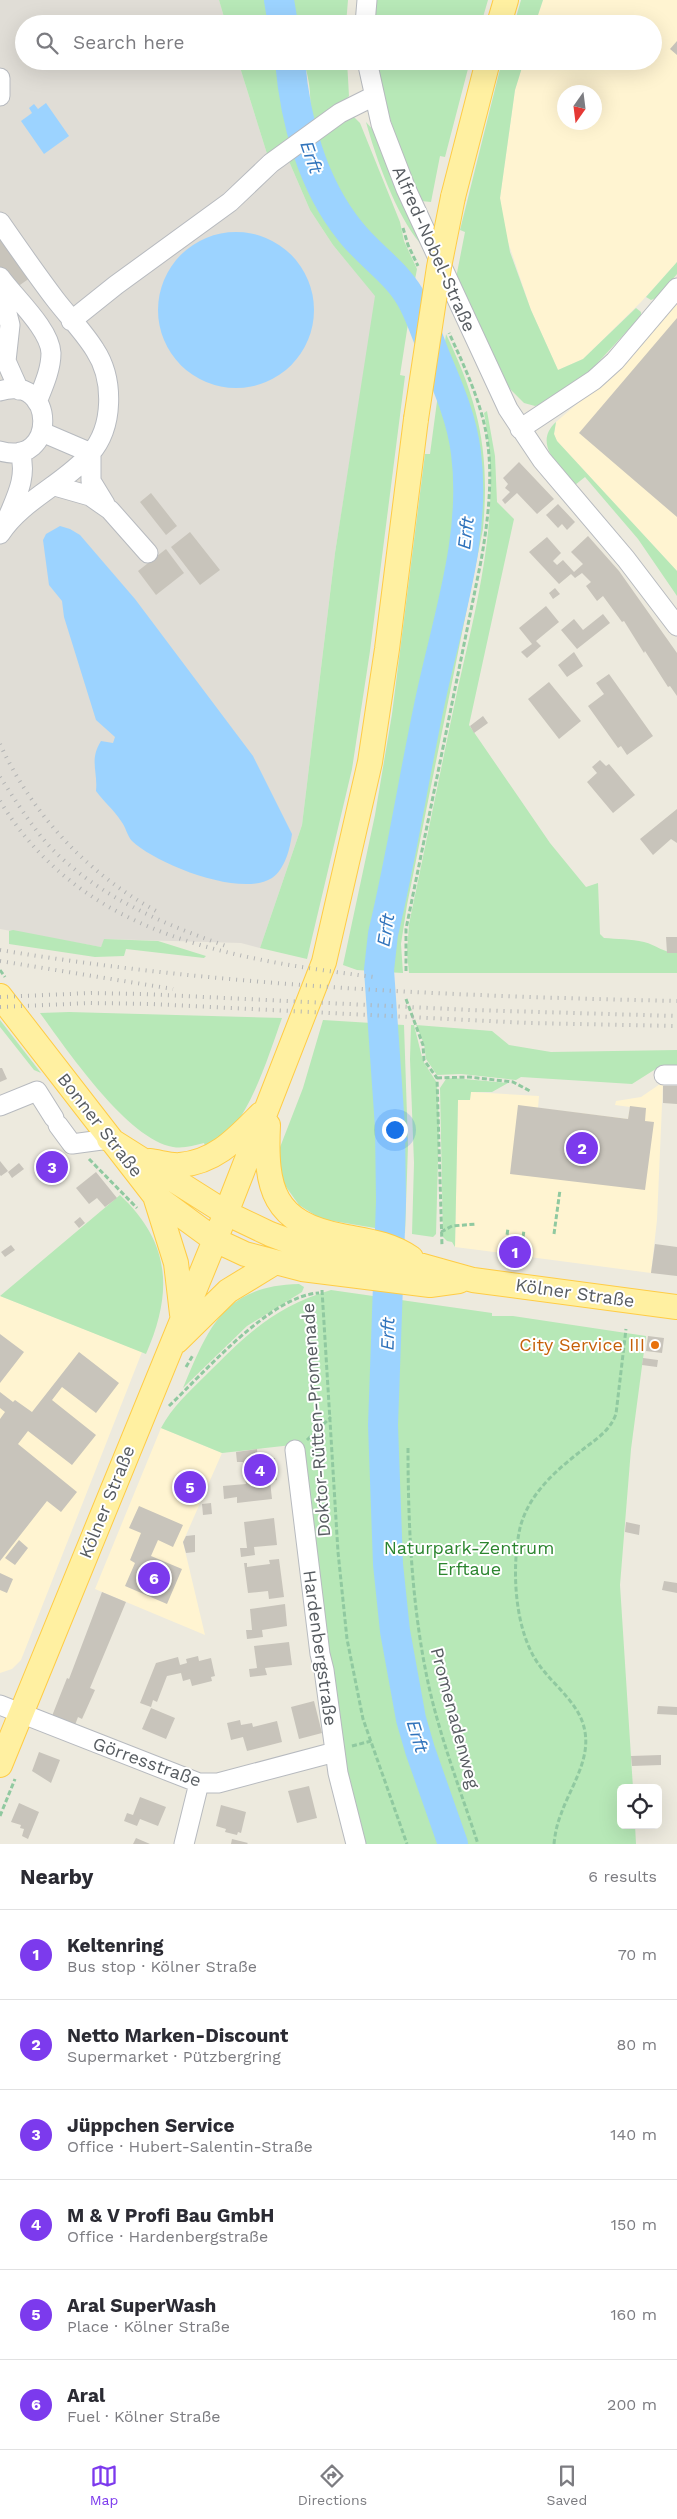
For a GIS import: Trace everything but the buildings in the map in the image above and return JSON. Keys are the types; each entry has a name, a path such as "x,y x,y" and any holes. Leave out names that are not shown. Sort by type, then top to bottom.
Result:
{"main road":[{"path":"502,15 506,0"},
{"path":"226,1213 324,962 368,771 386,658 416,419 439,267 453,197 486,70"},
{"name":"Bonner Straße","path":"0,996 109,1138 147,1203 215,1240"},
{"path":"144,1160 179,1165 205,1160 231,1144 269,1106"},
{"path":"269,1106 266,1157 275,1195 283,1208 300,1224 311,1229 332,1268 377,1242 399,1250 428,1273"},
{"name":"Kölner Straße","path":"109,1138 226,1213 270,1234 307,1248 332,1268"},
{"path":"147,1203 176,1263 183,1318"},
{"name":"Kölner Straße","path":"0,1765 10,1709 171,1346 226,1213"},
{"name":"Kölner Straße","path":"215,1240 245,1254 274,1263 428,1273 677,1307"},
{"path":"171,1346 228,1291 274,1263"},
{"path":"617,1298 677,1321"}],"street":[{"path":"366,15 367,0"},
{"name":"Alfred-Nobel-Straße","path":"369,70 374,96 394,158 421,223 495,384 520,429 558,480 626,559 677,626"},
{"path":"0,78 0,96"},
{"path":"71,321 116,285 230,202 271,163 340,113 374,96"},
{"path":"0,222 71,321 95,350 108,385 106,420 102,433 91,453 55,486 20,512 2,531"},
{"path":"0,277 45,334 50,346 50,362 37,402"},
{"path":"520,429 594,380 614,361 677,288"},
{"path":"0,301 6,309 10,325 6,361 19,390"},
{"path":"0,391 19,390 28,393 37,402 44,416 42,432 34,445 20,452 0,451"},
{"path":"42,432 91,453"},
{"path":"2,531 22,483 23,463 20,452"},
{"path":"91,453 91,481 94,488 110,510 148,553"},
{"path":"55,486 90,496 110,510"},
{"path":"0,1106 37,1091 72,1144 109,1138"},
{"name":"Hardenbergstraße","path":"295,1450 334,1752 356,1844"},
{"name":"Görresstraße","path":"10,1709 199,1783 218,1783 334,1752"},
{"path":"184,1844 199,1783"}],"path":[{"path":"406,971 404,952 407,922 482,561 488,507 489,472 483,420 468,374 449,332"},
{"path":"406,999 423,1045 424,1060 438,1078 440,1233 442,1246"},
{"path":"438,1078 469,1078 513,1082 530,1091"},
{"path":"78,1144 98,1170 147,1203"},
{"path":"554,1234 560,1190"},
{"path":"440,1233 452,1226 476,1224"},
{"path":"504,1257 508,1228"},
{"path":"520,1259 524,1230"},
{"path":"172,1393 167,1408 249,1329 305,1293 332,1268"},
{"name":"Doktor-Rütten-Promenade","path":"332,1268 331,1417 341,1581 353,1678 363,1719 407,1844"},
{"path":"554,1844 560,1816 583,1759 585,1730 578,1712 541,1668 523,1630 517,1596 516,1553 525,1515 543,1485 554,1473 612,1425 616,1414 626,1329"},
{"path":"183,1372 195,1351"},
{"path":"295,1450 317,1432 331,1417"},
{"name":"Promenadenweg","path":"408,1448 408,1502 423,1654 438,1721 478,1844"}],"shaded area":[{"path":"0,0 219,0 223,15 15,15 15,70 241,70 268,157 288,159 310,210 333,245 376,296 335,553 302,825 260,948 241,943 105,939 101,947 0,929"},
{"path":"543,0 677,0 677,262 641,302 583,359 558,370 531,310 504,230 500,198 515,90 521,70 662,70 662,15 538,15"},
{"path":"677,301 677,571 557,441 554,434 556,422 585,397"},
{"path":"663,1082 657,1220 651,1273 522,1256 523,1251 513,1249 503,1248 502,1253 455,1247 458,1100 471,1092 539,1096 538,1108 628,1119 630,1107 615,1105 616,1101 641,1097"},
{"path":"0,1296 142,1352 21,1660 12,1669 0,1673"},
{"path":"161,1428 222,1453 183,1542 205,1635 95,1589"}],"green space":[{"path":"219,0 271,0 274,15 223,15"},
{"path":"286,0 348,0 347,15 289,15"},
{"path":"376,0 488,0 484,15 375,15"},
{"path":"521,0 543,0 538,15 517,15"},
{"path":"241,70 283,70 290,116 297,138 268,157"},
{"path":"306,70 348,70 349,96 343,103 309,129 310,103"},
{"path":"378,70 468,70 445,157 440,156 431,202 421,201 400,150 384,98"},
{"path":"500,70 521,70 515,90 500,198 510,252 531,310 558,370 583,359 636,308 641,312 641,316 591,370 542,404 535,406 524,403 503,382 456,278 465,232 460,230"},
{"path":"353,116 360,123 400,222 404,241 417,269 413,290 393,262 363,238 346,218 324,179 311,140"},
{"path":"366,122 374,131 422,243 411,231 395,202 381,169"},
{"path":"302,148 316,183 333,217 356,246 391,281 405,300 410,311 400,375 405,376 370,651 352,769 307,959 260,948 302,825 335,553 375,296 333,245 310,210 288,159"},
{"path":"677,262 677,274 658,297 651,300 646,297"},
{"path":"446,334 467,383 479,428 485,476 483,529 407,905 401,944 403,973 385,972 395,910 436,702 461,598 476,507 470,431 466,414 442,365"},
{"path":"440,379 458,426 466,489 463,527 375,944 372,971 357,970 343,965 375,815 392,714 425,454 430,454"},
{"path":"487,411 495,456 497,502 514,519 469,725 550,843 586,887 598,883 600,934 604,938 644,942 668,952 677,953 677,973 409,973 407,952 409,924 485,556 491,485 484,413"},
{"path":"556,422 554,434 557,441 677,571 677,596 638,539 585,477 575,485 556,463 548,447 547,439 549,430"},
{"path":"13,930 101,947 104,939 158,941 206,956 204,958 126,949 124,956 95,957 9,944 9,931"},
{"path":"69,1012 282,1018 255,1090 241,1117 207,1151 204,1143 173,1147 155,1140 137,1128 118,1111 82,1070 40,1013"},
{"path":"0,1020 41,1073 34,1070 0,1027"},
{"path":"323,1020 404,1025 408,1146 405,1233 321,1219 299,1205 284,1184 278,1185 277,1155 303,1088"},
{"path":"411,1025 414,1025 423,1061 437,1083 439,1124 436,1234 433,1237 412,1234 414,1163 410,1059"},
{"path":"416,1025 492,1031 509,1045 551,1052 677,1050 677,1065 662,1065 632,1084 521,1077 516,1080 461,1074 437,1075 426,1059 424,1044"},
{"path":"446,1079 508,1083 492,1092 471,1092 470,1100 458,1100 455,1247 452,1242 447,1241 443,1237 440,1088"},
{"path":"120,1195 137,1213 149,1231 158,1250 162,1269 163,1289 160,1310 155,1331 146,1354 0,1296"},
{"path":"299,1284 304,1287 302,1292 247,1326 183,1388 211,1328 236,1301 253,1292 274,1286"},
{"name":"Naturpark-Zentrum Erftaue","path":"331,1290 492,1313 492,1316 513,1316 646,1336 631,1449 620,1585 633,1784 617,1784 617,1829 635,1829 636,1844 364,1844 338,1741 301,1444 222,1453 161,1428 181,1400 248,1335 277,1313"}],"water":[{"path":"46,103 69,136 44,154 21,121 32,113 29,108 34,104 38,109"},
{"path":"228,232 244,232 259,235 273,241 286,249 297,260 311,287 314,310 313,325 305,347 297,360 286,371 259,385 244,388 228,388 213,385 199,379 186,371 175,360 161,333 158,318 158,302 161,287 167,273 175,260 186,249 213,235"},
{"path":"60,526 80,535 135,599 253,756 292,834 284,864 272,878 258,883 240,884 220,881 199,876 160,859 132,841 123,823 96,791 95,754 97,748 101,741 113,743 115,737 96,720 64,617 62,601 49,585 43,540 46,534"}],"waterway":[{"name":"Erft","path":"279,0 282,15"},
{"name":"Erft","path":"291,70 301,128 325,193 350,231 400,283 414,304 454,403 466,453 468,485 464,549 429,706 383,934 379,970 390,1127 391,1201 383,1425 388,1564 395,1631 411,1719 453,1844"},
{"path":"391,1155 405,1139"}],"railway":[{"path":"0,744 13,770 29,795 46,819 66,841 86,862 109,880 158,912"},
{"path":"0,777 44,840 90,881 134,908 157,919 229,947"},
{"path":"0,801 34,847 73,883 117,911 164,933 214,949 267,961 374,977"},
{"path":"0,950 168,973 337,988 677,1001"},
{"path":"0,961 173,989"},
{"path":"0,997 91,993 144,994 471,1010 677,1016"},
{"path":"0,1007 90,1003 152,1004 528,1023 677,1026"}],"place":[{"name":"Netto Marken-Discount","path":"582,1148"},
{"name":"Jüppchen Service","path":"52,1167"},
{"name":"Keltenring","path":"515,1252"},
{"name":"City Service III","path":"655,1345"},
{"name":"M & V Profi Bau GmbH","path":"260,1470"},
{"name":"Aral SuperWash","path":"190,1487"},
{"name":"Aral","path":"154,1578"}]}
